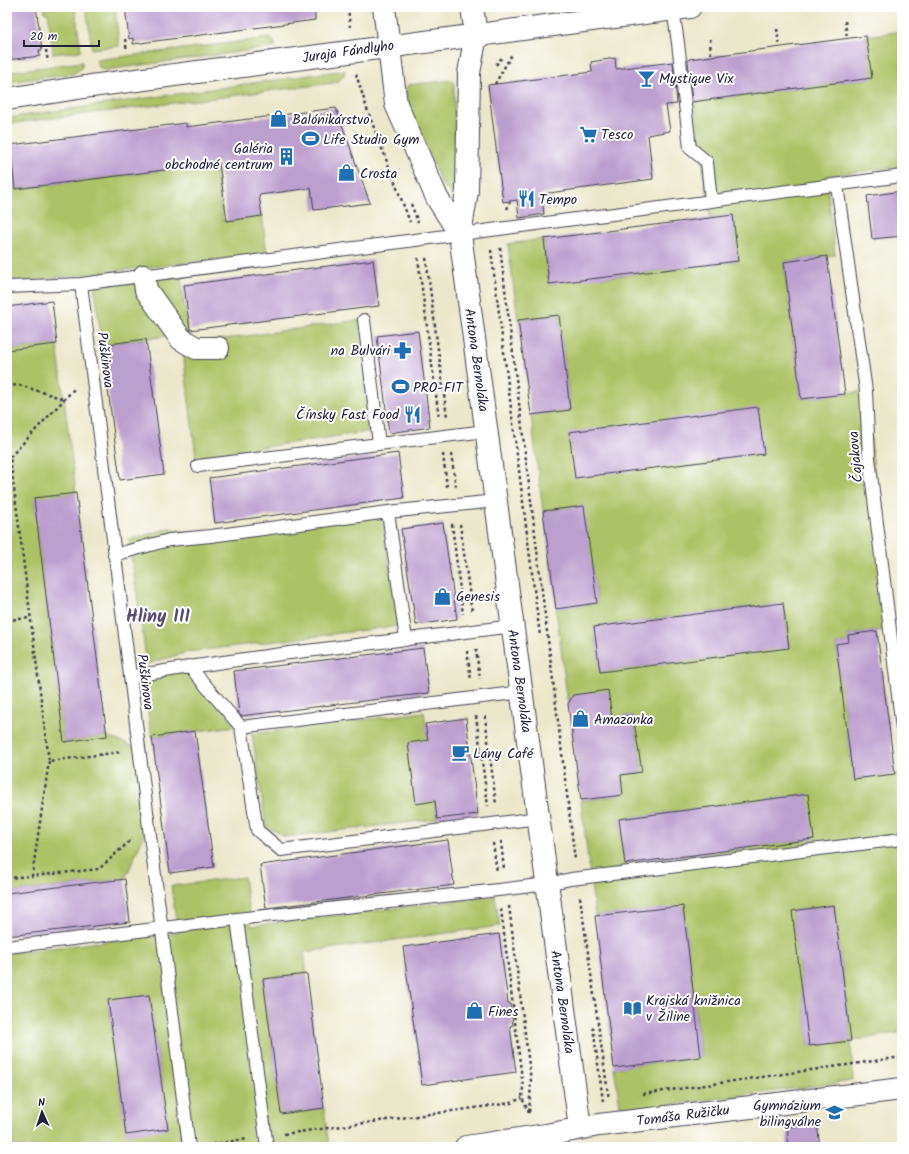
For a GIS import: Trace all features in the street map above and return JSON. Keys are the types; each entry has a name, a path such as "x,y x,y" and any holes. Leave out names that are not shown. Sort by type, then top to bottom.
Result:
{"street":[{"name":"Antona Bernoláka","path":"384,7 396,104 437,198 460,234"},
{"name":"Antona Bernoláka","path":"472,7 476,35 469,73 467,191 460,234 547,884 597,1125"},
{"name":"Juraja Fándlyho","path":"7,99 91,86 681,8"},
{"path":"144,276 146,290 181,339 196,348 218,348"},
{"name":"Tomáša Ružičku","path":"466,1147 546,1135 597,1125 902,1089"}],"lane":[{"path":"681,8 678,43 690,148 708,162 711,201"},
{"path":"7,287 81,284 902,176"},
{"name":"Čajakova","path":"837,184 866,391 869,458 902,728"},
{"name":"Puškinova","path":"81,284 189,1147"},
{"path":"364,320 379,444"},
{"path":"198,466 486,431"},
{"path":"114,555 169,540 211,536 388,512 496,501"},
{"path":"388,512 406,640"},
{"path":"130,677 190,666 513,626"},
{"path":"190,666 241,727 257,830 281,850 539,818"},
{"path":"241,727 522,692"},
{"path":"7,947 237,919 507,889 547,884 577,878 902,839"},
{"path":"237,919 267,1142"}],"path":[{"path":"41,7 41,13"},
{"path":"348,7 351,31"},
{"path":"845,21 847,38"},
{"path":"777,29 779,47"},
{"path":"494,67 503,57 504,51 502,31"},
{"path":"125,39 127,51"},
{"path":"710,39 711,56"},
{"path":"495,84 516,48"},
{"path":"46,50 48,62"},
{"path":"410,201 422,230 531,1081 529,1113 533,1137"},
{"path":"510,202 494,230 540,638"},
{"path":"494,230 577,878 609,1098 597,1125"},
{"path":"32,876 50,761 8,456 92,370"},
{"path":"7,386 19,385 64,399"},
{"path":"7,620 31,618"},
{"path":"50,761 139,749"},
{"path":"7,878 99,869 148,824"},
{"path":"592,1021 603,1100 597,1125"},
{"path":"640,1094 902,1057"},
{"path":"609,1098 616,1097"},
{"path":"206,1145 267,1142 511,1103 522,1098"}],"green space":[{"path":"44,7 75,7 81,51 53,54 48,13 45,13"},
{"path":"86,7 115,7 119,46 92,49"},
{"path":"902,31 902,166 826,176 835,255 784,262 801,399 866,391 890,629 848,635 849,642 836,644 853,779 899,773 902,799 902,1032 851,1041 853,1081 621,1111 614,1068 701,1057 683,907 595,916 581,801 623,795 621,775 642,772 633,715 612,718 574,695 571,698 572,704 568,705 556,609 597,603 583,506 543,511 531,415 572,410 570,408 559,317 560,315 518,320 508,244 544,239 549,284 601,273 602,278 738,261 733,216 710,218 694,102 871,78 866,36","holes":["783,603 789,647 600,672 594,627","807,794 813,839 625,864 619,819","834,905 851,1041 809,1046 792,911"]},
{"path":"269,38 274,42 276,47 105,70 99,67 96,60"},
{"path":"82,62 82,68 73,74 7,82 7,72"},
{"path":"345,70 344,75 338,81 333,83 7,124 7,118"},
{"path":"452,80 454,82 455,179 451,193 442,185 408,105 405,90 408,85"},
{"path":"7,145 10,145 15,189 215,164 223,221 262,216 267,254 7,283"},
{"path":"180,272 188,333 102,345 94,283"},
{"path":"359,320 373,431 196,457 182,345"},
{"path":"57,344 76,493 34,499 64,742 107,736 139,749 149,824 125,879 7,893 7,350"},
{"path":"382,515 398,626 188,652 147,664 129,540 170,528 211,538"},
{"path":"190,662 236,726 152,737 142,676"},
{"path":"424,712 428,740 416,804 435,801 437,819 285,837 266,826 252,734"},
{"path":"244,877 251,926 495,896 500,926 304,952 307,974 263,979 281,1114 324,1108 329,1147 13,1147 7,1101 7,953 178,933 171,886","holes":["149,995 168,1128 126,1134 108,1001"]}],"building":[{"path":"7,7 36,7 42,50 39,50 40,56 7,60"},
{"path":"125,7 315,7 315,20 133,44 133,38 129,39"},
{"path":"866,36 872,78 692,102 689,59"},
{"path":"615,58 616,69 673,62 677,104 666,105 670,131 648,135 653,179 541,194 544,214 519,218 517,200 503,202 488,85 592,72 591,62"},
{"path":"336,108 370,203 314,210 311,188 259,195 262,216 227,221 219,163 15,189 10,145 186,123 186,127"},
{"path":"902,191 902,236 872,239 867,196"},
{"path":"733,215 738,261 549,284 544,239"},
{"path":"827,256 845,394 801,399 784,262"},
{"path":"373,260 379,306 190,330 184,285"},
{"path":"52,301 57,344 7,350 7,307"},
{"path":"559,315 570,410 531,415 518,320"},
{"path":"418,331 430,427 389,433 377,336"},
{"path":"146,339 164,474 120,480 102,345"},
{"path":"758,407 764,454 575,478 569,432"},
{"path":"398,453 404,498 215,523 209,478"},
{"path":"76,493 107,736 64,742 34,498"},
{"path":"584,506 597,603 556,609 543,511"},
{"path":"443,523 457,619 416,625 401,529"},
{"path":"783,603 789,648 600,672 594,627"},
{"path":"877,631 895,774 853,779 836,644 849,642 848,635"},
{"path":"423,648 429,693 241,716 239,714 234,671"},
{"path":"608,690 612,718 633,715 642,772 621,775 623,795 581,800 568,704 573,695"},
{"path":"466,718 478,814 437,819 435,801 416,804 408,743 428,740 425,724"},
{"path":"195,731 214,867 170,873 152,737"},
{"path":"808,794 814,839 625,864 619,819"},
{"path":"448,840 454,885 266,908 260,865"},
{"path":"125,879 130,922 7,936 7,893"},
{"path":"834,905 851,1041 809,1046 792,911"},
{"path":"683,906 701,1057 614,1068 595,916"},
{"path":"499,934 508,1003 510,1003 513,1025 510,1026 516,1072 422,1085 403,947"},
{"path":"307,974 324,1108 281,1114 263,979"},
{"path":"149,995 168,1129 126,1135 108,1000"},
{"path":"817,1123 820,1147 787,1147 788,1127"}],"place":[{"name":"Mystique Vix","path":"646,78"},
{"name":"Balónikárstvo","path":"279,119"},
{"name":"Tesco","path":"588,134"},
{"name":"Life Studio Gym","path":"310,139"},
{"name":"Galéria obchodné centrum","path":"286,156"},
{"name":"Crosta","path":"347,173"},
{"name":"Tempo","path":"526,199"},
{"name":"na Bulvári","path":"403,350"},
{"name":"PRO-FIT","path":"400,387"},
{"name":"Čínsky Fast Food","path":"412,414"},
{"name":"Genesis","path":"443,596"},
{"name":"Amazonka","path":"581,719"},
{"name":"Lány Café","path":"460,753"},
{"name":"Krajská knižnica v Žiline","path":"633,1008"},
{"name":"Fines","path":"475,1011"},
{"name":"Gymnázium bilingválne","path":"834,1113"}],"district":[{"name":"Hliny III","path":"158,616"}]}
